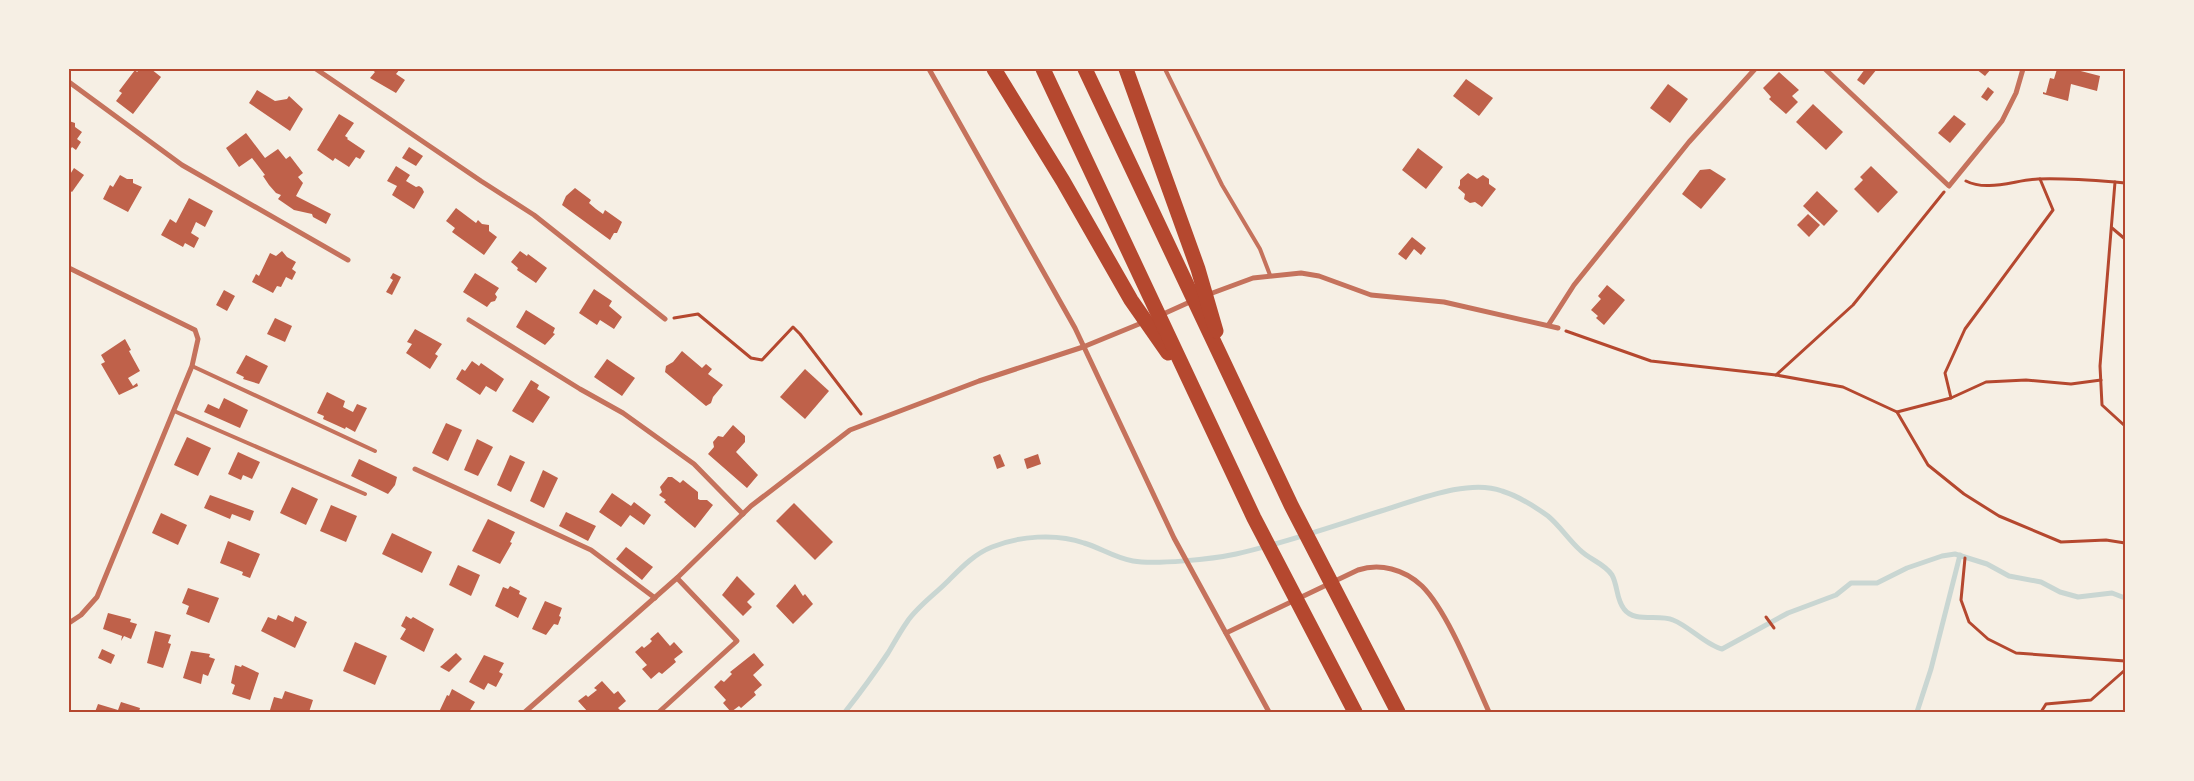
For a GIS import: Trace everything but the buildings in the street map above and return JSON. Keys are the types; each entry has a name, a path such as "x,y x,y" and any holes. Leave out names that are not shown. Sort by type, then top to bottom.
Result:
{"highway":[{"path":"994,69 1063,182 1130,300 1192,387"},
{"path":"1044,69 1147,293 1254,518 1355,712"},
{"path":"1085,69 1229,375 1343,608 1398,712"},
{"path":"1126,69 1198,269 1229,375"}],"street":[{"path":"316,69 534,215 665,319"},
{"path":"929,69 1075,328 1174,538 1269,712"},
{"path":"1549,324 1574,285 1689,142 1755,69"},
{"path":"1825,69 1949,186 2002,121 2016,93 2024,69"},
{"path":"69,82 182,165 348,260"},
{"path":"69,268 195,330 198,339 192,366 97,597 81,615 69,623"},
{"path":"524,712 655,598 743,514 850,430 979,381 1083,347 1238,282 1270,275 1301,273 1319,276 1371,295 1444,302 1530,323 1549,324 1558,328"},
{"path":"469,320 580,389 623,413 694,464 743,514"},
{"path":"415,468 592,550 655,598"},
{"path":"1226,633 1358,570 1370,566 1395,570 1409,576 1422,586 1436,604 1489,712"},
{"path":"659,712 737,641 677,578"}],"lane":[{"path":"1165,69 1222,185 1260,249 1270,275"},
{"path":"192,366 375,451"},
{"path":"174,411 365,494"}],"path":[{"path":"1956,176 1972,184 1988,186 2040,179 2125,184"},
{"path":"1951,398 1945,373 1965,329 2053,210 2040,179"},
{"path":"2115,182 2100,366 2102,405 2125,426"},
{"path":"1776,375 1853,305 1949,186"},
{"path":"2111,227 2125,239"},
{"path":"665,319 698,314 751,358 762,360 792,327 800,334 868,423"},
{"path":"1558,328 1650,361 1776,375 1843,387 1897,412 1928,466 1964,494 1999,516 2061,542 2106,540 2125,543"},
{"path":"1897,412 1951,398 1986,382 2026,380 2071,384 2101,380"},
{"path":"1965,558 1961,600 1969,622 1988,639 2016,653 2125,661"},
{"path":"1766,618 1774,628"},
{"path":"2041,712 2046,704 2091,700 2125,670"}],"waterway":[{"path":"845,712 862,691 904,626 916,611 979,553 1003,543 1026,538 1050,537 1073,540 1133,561 1169,562 1213,558 1273,545 1442,492 1474,487 1508,493 1548,516 1580,550 1609,571 1614,579 1621,605 1628,613 1640,617 1673,620 1710,644 1722,649 1788,613 1836,595 1851,583 1877,583 1907,568 1942,556 1955,554 1987,564 2009,576 2041,582 2060,592 2078,597 2112,593 2125,598"},
{"path":"1917,712 1931,669 1960,555"}]}
